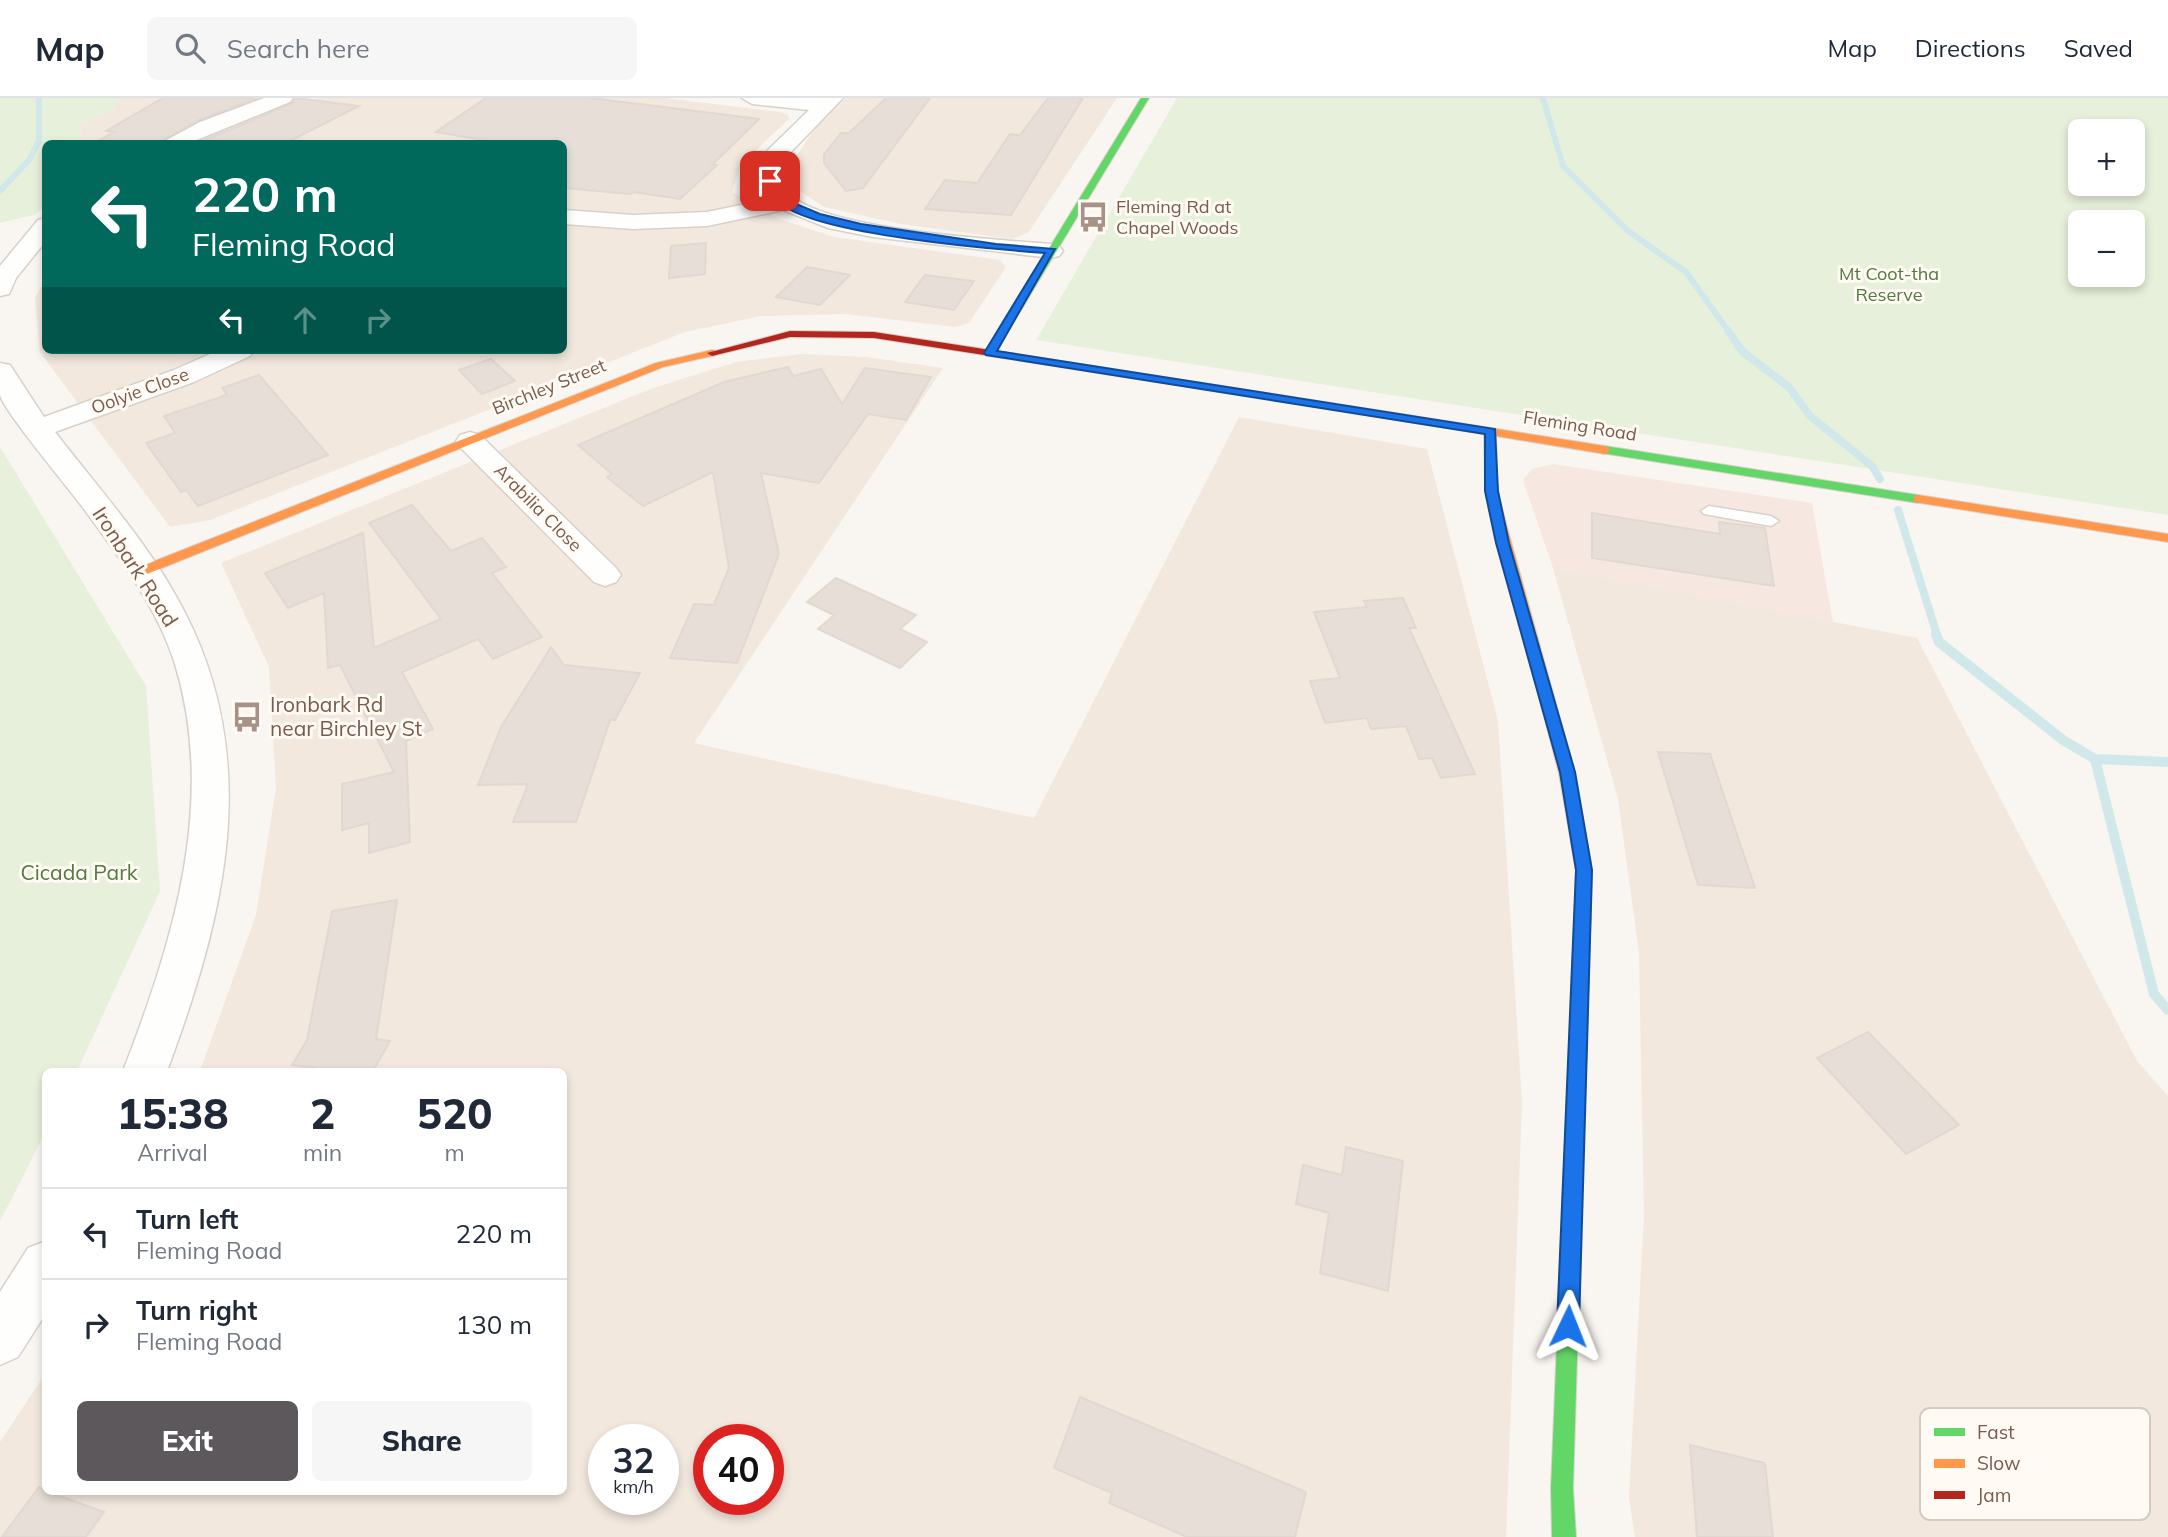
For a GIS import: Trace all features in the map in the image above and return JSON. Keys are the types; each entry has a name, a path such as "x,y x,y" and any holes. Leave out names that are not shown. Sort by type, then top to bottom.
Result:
{"street":[{"path":"178,140 217,122 283,98"},
{"path":"752,98 828,102"},
{"path":"990,353 1145,98"},
{"path":"828,102 775,156 770,181 786,203 817,216 861,227 996,247 1051,251"},
{"path":"567,217 633,222 707,219 786,203"},
{"path":"0,244 37,234"},
{"path":"0,289 4,277 37,234"},
{"name":"Birchley Street","path":"142,570 660,365 790,334 874,335 990,353"},
{"name":"Fleming Road","path":"990,353 2168,538"},
{"name":"Oolyie Close","path":"37,429 184,376 233,354"},
{"name":"Ironbark Road","path":"0,371 37,429 167,607 197,673 210,735 212,770 206,862 181,971 146,1068"},
{"path":"1490,431 1492,491 1503,543 1567,772 1584,870 1562,1488 1564,1537"},
{"name":"Arabilia Close","path":"470,441 605,575"},
{"path":"0,1339 42,1272"}],"lane":[{"path":"1709,511 1771,521"}],"shaded area":[{"path":"119,98 252,98 149,140 81,140 80,124 115,108"},
{"path":"318,98 665,98 779,112 788,115 789,119 741,164 732,192 779,219 834,237 1000,260 1006,267 969,323 955,327 846,314 761,316 685,332 210,520 170,527 40,352 35,298 42,285 42,354 567,354 567,140 210,140 272,113"},
{"path":"846,98 1117,98 1028,233 1012,239 901,224 824,207 797,189 796,157 817,125"},
{"path":"802,354 866,357 943,368 694,743 1034,818 1239,417 1427,449 1498,721 1522,1103 1506,1537 0,1537 0,1442 42,1379 42,1495 567,1495 567,1068 201,1068 256,915 276,788 269,667 221,563 653,388 736,362"},
{"path":"1553,464 1812,503 1833,623 1553,568 1523,480 1532,469"},
{"path":"1553,568 1917,638 2137,1061 2168,1096 2168,1537 1635,1537 1629,1498 1644,1215 1639,953 1618,799"}],"green space":[{"path":"0,98 119,98 115,108 80,124 81,140 42,140 42,209 34,215 0,223"},
{"name":"Mt Coot-tha Reserve","path":"1177,98 2168,98 2168,515 1036,340"},
{"name":"Cicada Park","path":"0,447 146,686 160,891 78,1068 42,1068 42,1139 0,1221"}],"building":[{"path":"163,98 257,98 199,120 163,140 100,140 114,132 106,131"},
{"path":"296,98 359,106 292,140 205,140 291,104"},
{"path":"486,98 591,98 759,119 712,165 717,165 680,199 633,192 631,194 567,188 567,140 483,140 436,132"},
{"path":"886,98 930,98 863,188 846,191 824,163 824,154 841,133 849,133"},
{"path":"1048,98 1083,98 1011,215 925,209 945,180 977,183 1010,134 1020,135"},
{"path":"706,243 705,274 669,278 671,246"},
{"path":"807,267 850,275 820,305 776,297"},
{"path":"925,275 974,281 954,310 905,302"},
{"path":"491,359 515,381 482,394 459,370"},
{"path":"788,367 793,376 821,369 842,404 865,368 931,377 906,420 868,414 819,483 761,473 779,554 737,663 670,658 694,604 714,605 729,568 713,472 643,506 607,477 612,474 578,445 724,382"},
{"path":"259,375 328,455 198,506 186,490 181,492 146,443 175,433 164,416 227,395 222,388"},
{"path":"412,505 451,551 482,538 506,567 492,573 542,637 493,659 478,639 402,672 433,729 406,741 410,842 369,853 369,823 342,830 342,784 394,772 340,665 328,668 324,593 288,608 265,573 363,533 374,648 441,619 369,523"},
{"path":"1592,513 1720,534 1719,522 1765,528 1774,586 1592,558"},
{"path":"836,578 916,615 900,629 927,642 900,668 818,629 834,615 807,602"},
{"path":"1403,598 1416,628 1409,628 1475,774 1441,778 1432,758 1419,759 1406,726 1371,729 1367,718 1325,723 1310,681 1340,678 1314,612 1367,607 1364,601"},
{"path":"551,647 564,665 640,673 615,720 610,720 576,822 513,822 528,784 478,785 501,727"},
{"path":"1658,752 1710,754 1755,888 1698,885"},
{"path":"397,900 376,1039 390,1041 375,1068 315,1068 292,1065 307,1040 332,911"},
{"path":"1868,1032 1959,1125 1906,1154 1817,1058"},
{"path":"1346,1147 1403,1161 1388,1291 1320,1273 1329,1213 1296,1204 1303,1165 1342,1175"},
{"path":"1080,1397 1306,1492 1295,1537 1187,1537 1109,1503 1112,1493 1054,1468"},
{"path":"1690,1445 1765,1463 1773,1537 1697,1537"},
{"path":"39,1487 42,1489 42,1495 57,1495 104,1512 86,1537 2,1537"}],"waterway":[{"path":"0,191 29,160 39,141 39,98"},
{"path":"1543,98 1563,166 1628,231 1686,272 1729,332"},
{"path":"1728,331 1743,352 1789,387 1810,416 1872,466 1880,479"},
{"path":"1898,510 1937,635"},
{"path":"1936,634 1939,642 2063,740 2095,759"},
{"path":"2095,759 2168,762"},
{"path":"2095,759 2154,994 2168,1010"}],"traffic: fast":[{"path":"990,353 1145,98"},
{"path":"1605,450 1918,499"},
{"path":"1564,1537 1562,1488 1583,901"}],"traffic: slow":[{"path":"142,571 660,365 712,353"},
{"path":"1254,394 1605,450"},
{"path":"1490,431 1491,491 1567,773 1584,870 1583,901"},
{"path":"1918,499 2168,538"}],"traffic: jam":[{"path":"712,353 790,334 874,335 1254,394"}],"place":[{"name":"Fleming Rd at Chapel Woods","path":"1093,217"},
{"name":"Ironbark Rd near Birchley St","path":"247,717"}],"route":[{"path":"770,181 786,203 817,216 861,227 996,247 1051,251 990,353 1490,431 1492,491 1503,543 1567,772 1584,870 1568,1326"}]}
